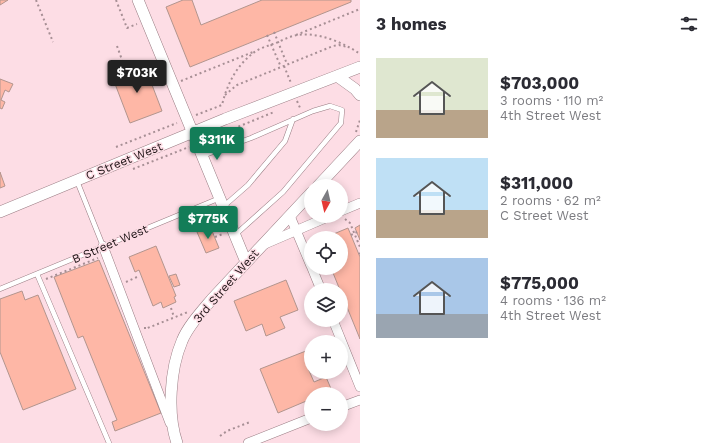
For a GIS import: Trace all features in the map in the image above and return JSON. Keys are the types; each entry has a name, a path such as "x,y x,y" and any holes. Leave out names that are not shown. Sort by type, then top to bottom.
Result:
{"street":[{"path":"138,0 186,119 190,141 202,156 246,262"},
{"name":"C Street West","path":"0,212 77,181 190,141 360,67"},
{"path":"337,76 355,89 360,95"},
{"path":"325,179 360,141"},
{"name":"3rd Street West","path":"175,438 171,403 172,383 175,362 182,340 212,299 304,201"},
{"path":"348,209 360,204"},
{"path":"290,216 304,248"},
{"path":"262,245 314,223"},
{"path":"103,246 175,438"},
{"path":"336,327 360,387"},
{"path":"348,404 360,400"},
{"path":"248,443 304,421"}],"lane":[{"path":"202,156 251,138 313,111 330,106 342,110 341,123 283,192 235,235"},
{"path":"222,202 248,185 285,141 293,120"},
{"path":"77,181 103,246"},
{"name":"B Street West","path":"0,289 103,246 222,202"},
{"path":"37,274 109,443"}],"path":[{"path":"36,0 53,42"},
{"path":"116,0 127,28 138,24 140,30"},
{"path":"171,81 181,81 360,10"},
{"path":"274,32 287,65"},
{"path":"267,35 280,67"},
{"path":"294,36 313,35 327,37 352,48 360,54"},
{"path":"224,96 236,85 334,46 339,45 352,48"},
{"path":"117,46 126,71"},
{"path":"116,147 222,105 228,83 234,73 244,61 256,51"},
{"path":"291,106 298,103"},
{"path":"130,171 190,141 276,112"},
{"path":"348,222 356,233 360,247"},
{"path":"351,235 356,233"},
{"path":"40,281 99,257"},
{"path":"124,275 129,288"},
{"path":"126,282 137,277"},
{"path":"171,308 174,317"},
{"path":"143,322 145,329 188,312"},
{"path":"220,436 227,430 250,422"}],"building":[{"path":"0,0 8,0 0,5"},
{"path":"183,0 192,0 201,25 262,0 351,0 351,2 190,67 166,7"},
{"path":"144,64 162,111 130,123 112,76"},
{"path":"0,79 13,84 9,92 5,90 1,100 5,102 2,109 0,108"},
{"path":"0,172 5,186 0,188"},
{"path":"360,225 360,240 355,228"},
{"path":"210,226 219,248 206,253 197,232"},
{"path":"348,228 360,257 360,339 348,310 348,283 337,283 334,275 348,275 348,231 341,231"},
{"path":"156,246 176,296 174,297 176,302 163,308 161,302 153,306 139,270 135,272 129,257"},
{"path":"99,260 161,413 115,431 112,422 117,420 83,336 78,338 54,277"},
{"path":"176,274 180,285 174,287 169,276"},
{"path":"286,280 298,310 280,317 285,328 266,336 262,324 246,331 234,301"},
{"path":"22,291 25,300 38,295 76,389 23,410 0,352 0,299"},
{"path":"304,352 304,379 313,379 314,382 321,379 327,379 330,387 304,387 304,402 278,413 260,369"}]}
